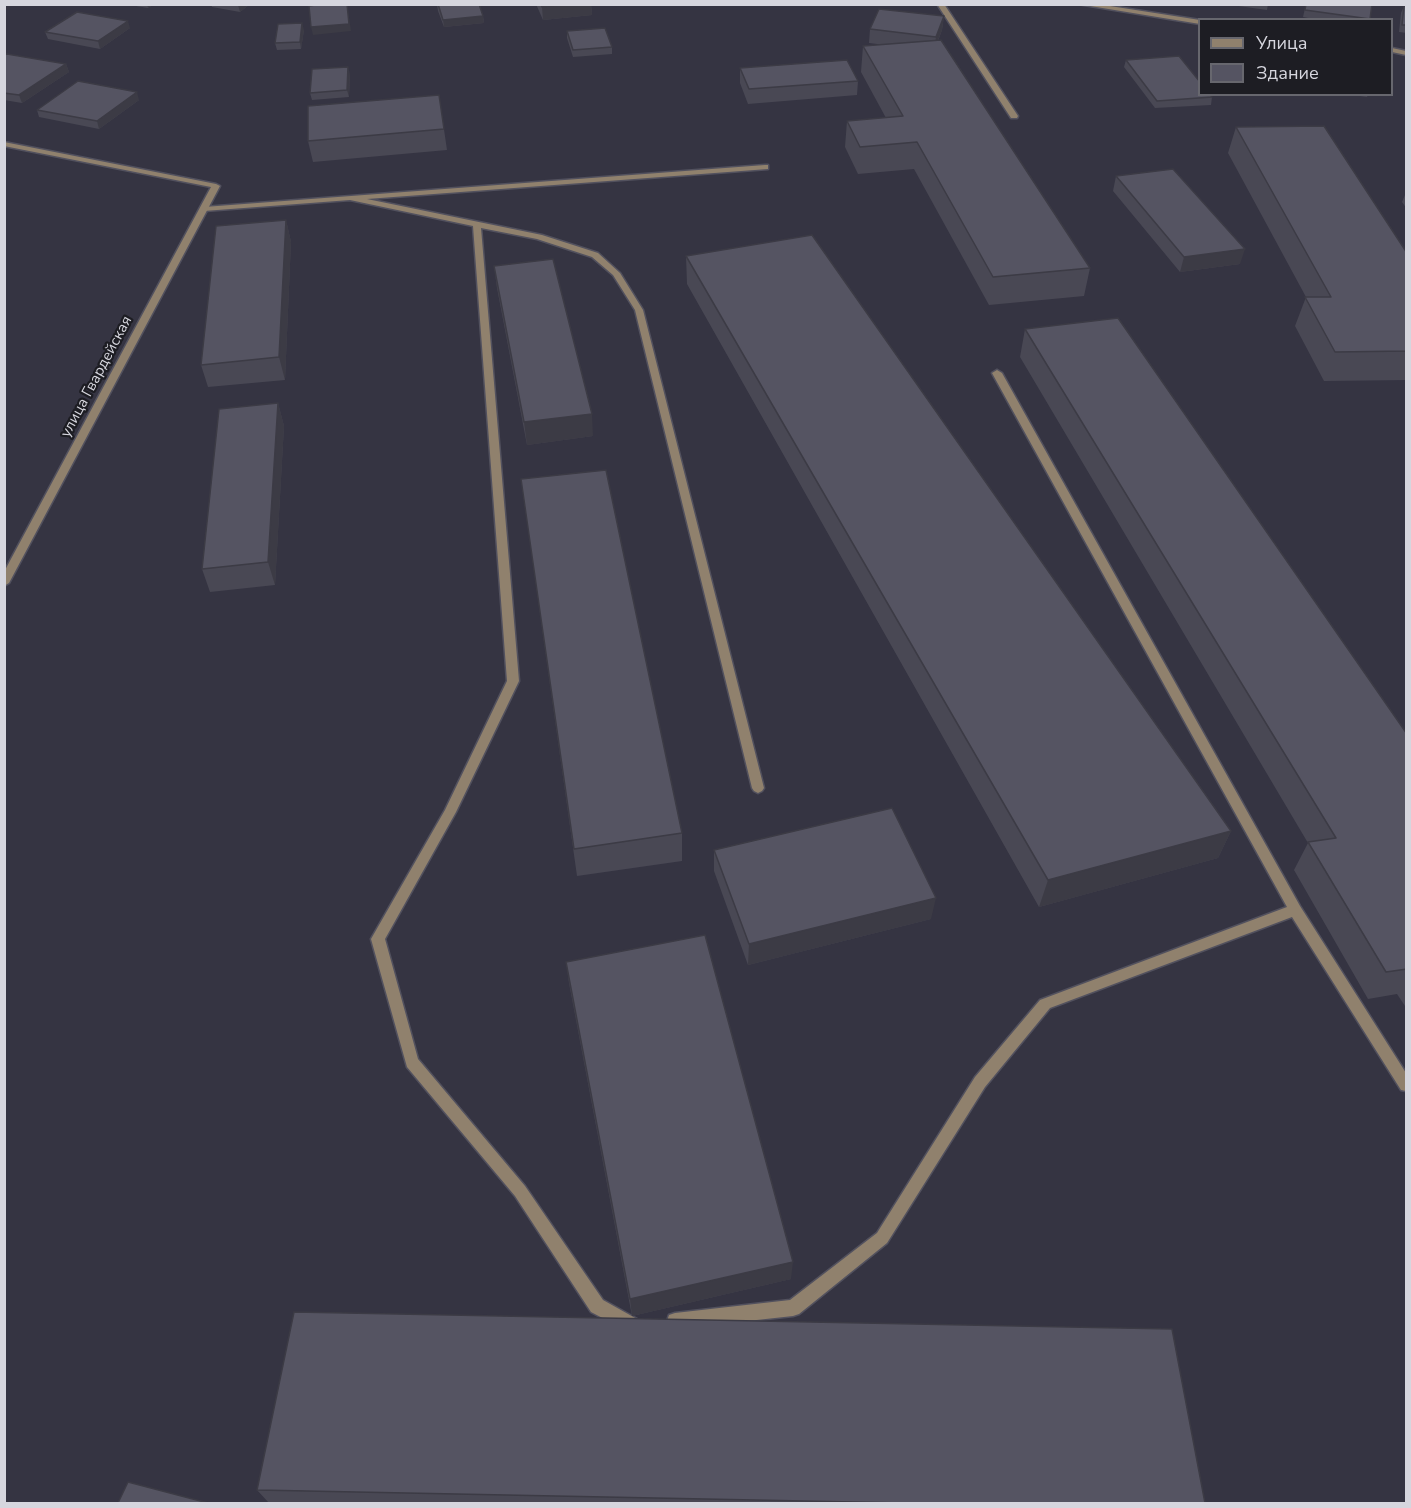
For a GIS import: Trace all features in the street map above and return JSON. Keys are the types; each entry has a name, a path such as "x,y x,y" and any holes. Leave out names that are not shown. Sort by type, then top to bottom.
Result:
{"street":[{"path":"940,4 1014,116"},
{"path":"1081,4 1198,22"},
{"name":"улица Гвардейская","path":"4,144 216,186 4,583"},
{"path":"204,209 765,167"},
{"path":"349,198 540,237 595,255 616,273 639,310 758,788"},
{"path":"477,224 513,681 450,812 378,939 412,1062 520,1191 597,1306 632,1326 644,1324"},
{"path":"997,373 1295,910 1407,1085"},
{"path":"667,1322 792,1308 882,1238 980,1082 1045,1004 1295,910"}],"building":[{"path":"347,4 349,24 311,27 309,6"},
{"path":"438,4 479,4 483,16 443,20"},
{"path":"541,4 562,4 542,7"},
{"path":"1306,4 1372,4 1370,18 1305,10"},
{"path":"1404,6 1407,6 1407,25 1402,25"},
{"path":"879,9 944,16 936,37 870,29"},
{"path":"77,12 128,21 98,41 45,32"},
{"path":"302,23 300,42 275,43 278,24"},
{"path":"605,28 612,47 573,50 567,31"},
{"path":"941,40 1090,268 993,277 917,142 860,147 847,121 903,116 863,46"},
{"path":"4,55 66,64 19,95 4,93"},
{"path":"1179,56 1198,80 1198,96 1212,97 1157,101 1126,60"},
{"path":"847,60 858,81 749,89 740,68"},
{"path":"348,67 347,90 310,93 312,69"},
{"path":"78,81 137,92 97,121 37,110"},
{"path":"439,95 444,129 308,141 308,106"},
{"path":"1324,126 1407,253 1407,351 1335,352 1305,297 1331,297 1236,127"},
{"path":"1173,169 1245,249 1184,257 1116,176"},
{"path":"286,220 279,357 201,365 216,226"},
{"path":"812,235 1231,831 1048,880 686,256"},
{"path":"553,259 592,414 524,422 494,266"},
{"path":"1118,318 1407,734 1407,969 1386,972 1308,842 1336,838 1025,329"},
{"path":"278,403 268,562 202,569 219,409"},
{"path":"606,470 682,833 574,849 521,479"},
{"path":"892,808 936,898 749,944 714,850"},
{"path":"705,935 793,1262 630,1299 566,962"},
{"path":"294,1312 1172,1329 1205,1503 904,1503 257,1490"},
{"path":"128,1482 208,1503 118,1503"}]}
